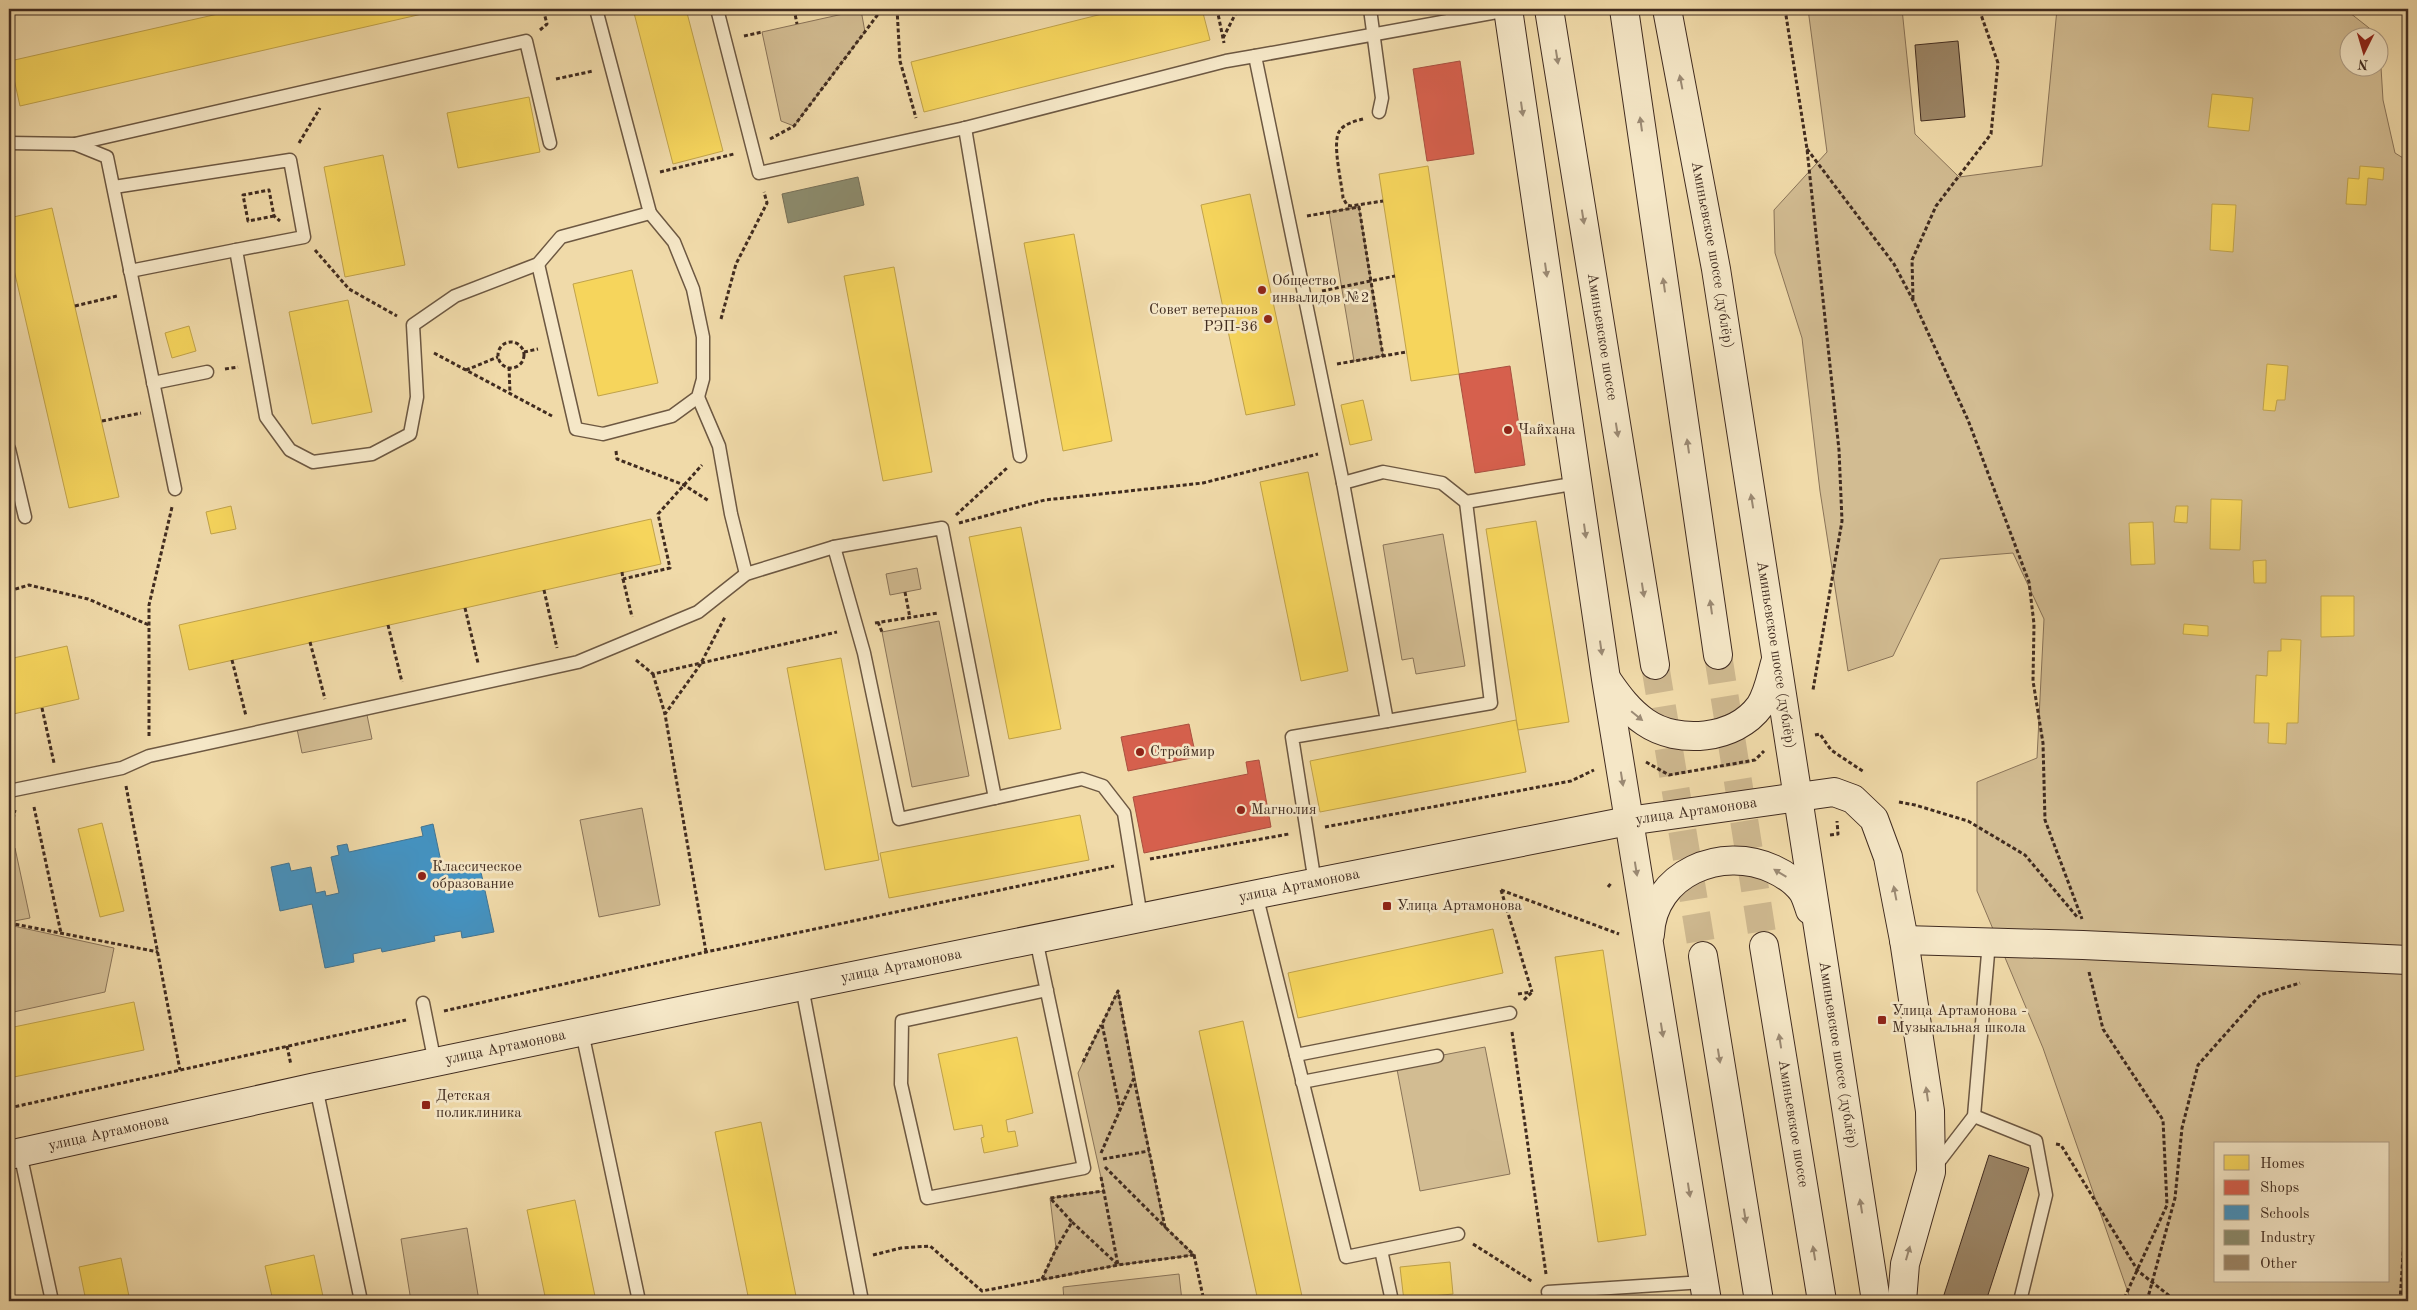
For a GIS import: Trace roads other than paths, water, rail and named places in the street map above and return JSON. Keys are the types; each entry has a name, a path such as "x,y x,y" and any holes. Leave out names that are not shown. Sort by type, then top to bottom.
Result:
{"main road":[{"name":"Аминьевское шоссе","path":"1549,9 1656,664"},
{"path":"1624,9 1718,655"},
{"name":"Аминьевское шоссе (дублёр)","path":"1667,9 1716,269 1798,795 1816,925 1876,1301"},
{"path":"1508,10 1606,679 1706,1292"},
{"path":"1606,679 1623,703 1647,724 1676,735 1706,735 1736,725 1760,706 1769,686 1776,657"},
{"name":"улица Артамонова","path":"14,1154 316,1087 1256,894 1628,821 1798,795 1834,792 1853,799 1874,819 1888,857 1904,940 1930,1111 1931,1172 1905,1264 1902,1301"},
{"path":"1649,950 1651,916 1667,890 1691,870 1720,860 1751,861 1780,872 1804,892 1816,925"},
{"path":"1904,940 1990,942 2083,935 2407,948"},
{"name":"Аминьевское шоссе","path":"1764,946 1822,1301"},
{"path":"1703,956 1759,1301"}],"lane":[{"path":"538,264 576,429 603,434 672,416 698,397 704,379 703,337 692,289 674,242 650,213 596,9"},
{"path":"717,9 759,174 965,128 1226,61 1508,10"},
{"path":"1370,9 1375,34 1382,98 1379,112"},
{"path":"9,143 75,144 526,41 550,143"},
{"path":"1255,56 1343,483 1387,721"},
{"path":"965,128 1020,456"},
{"path":"75,144 107,158 174,489"},
{"path":"114,187 290,160 304,237 130,271"},
{"path":"236,250 266,418 290,450 313,462 372,454 410,434 417,397 413,325 456,296 538,264 561,236 650,213"},
{"path":"153,383 207,372"},
{"path":"698,397 719,446 731,514 746,574"},
{"path":"9,449 25,517"},
{"path":"1315,883 1292,737 1492,703 1466,502 1442,483 1383,472 1343,483"},
{"path":"1466,502 1578,483"},
{"path":"19,789 122,768 166,749 250,734 578,662 698,612 746,574 834,547 942,528 995,798"},
{"path":"834,547 864,652 899,818 1082,779 1103,786 1124,813 1141,918"},
{"path":"1256,894 1346,1257 1458,1234"},
{"path":"1036,939 1047,990 1084,1168 927,1198 900,1084 902,1021 1047,990"},
{"path":"1931,1172 1974,1116 1990,942"},
{"path":"802,987 862,1301"},
{"path":"424,1009 436,1062"},
{"path":"1296,1055 1510,1013"},
{"path":"582,1032 639,1301"},
{"path":"1302,1082 1437,1056"},
{"path":"316,1087 361,1301"},
{"path":"1974,1116 2036,1141 2046,1195 2020,1301"},
{"path":"14,1154 52,1301"},
{"path":"1381,1250 1392,1301"},
{"path":"1548,1292 1706,1292"}],"tunnel":[{"path":"1718,655 1764,946"},
{"path":"1655,665 1703,956"}],"place":[{"name":"Общество инвалидов №2","path":"1262,290"},
{"name":"Совет ветеранов РЭП-36","path":"1268,319"},
{"name":"Чайхана","path":"1508,430"},
{"name":"Строймир","path":"1140,752"},
{"name":"Магнолия","path":"1241,810"},
{"name":"Классическое образование","path":"422,876"},
{"name":"Улица Артамонова","path":"1387,906"},
{"name":"Улица Артамонова - Музыкальная школа","path":"1882,1020"},
{"name":"Детская поликлиника","path":"426,1105"}]}
